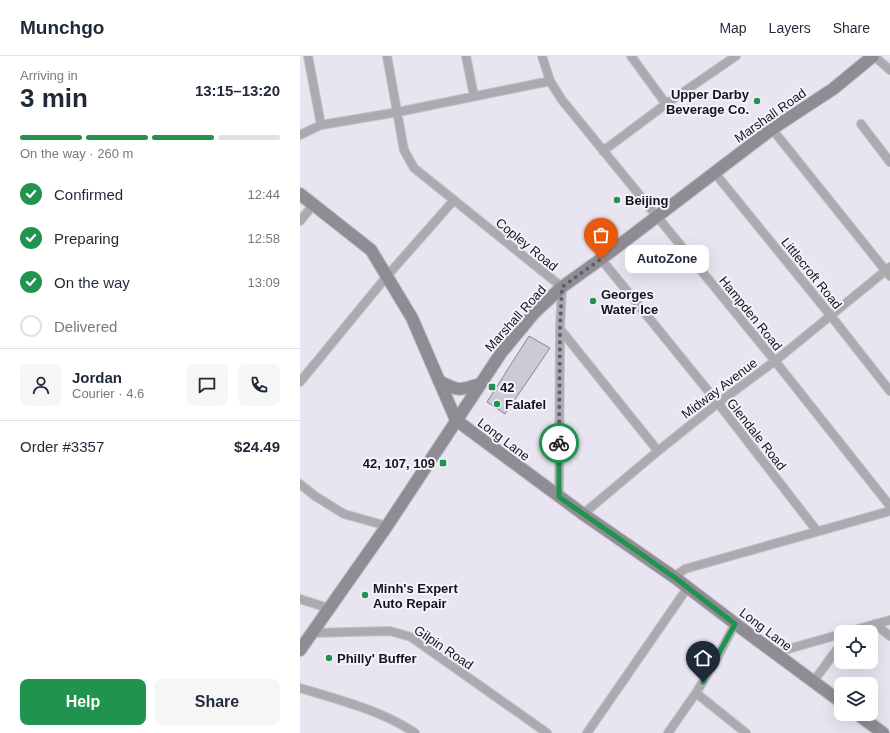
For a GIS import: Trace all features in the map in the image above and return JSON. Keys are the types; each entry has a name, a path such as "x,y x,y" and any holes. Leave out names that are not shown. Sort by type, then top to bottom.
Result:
{"main road":[{"name":"Marshall Road","path":"300,650 328,608 387,526 501,353 535,312 562,287 601,259 714,172 772,129 833,89 874,56"},
{"name":"Long Lane","path":"300,194 371,250 412,318 456,420 559,497 688,587 735,624 834,697"},
{"path":"439,381 452,388 462,390 480,384"},
{"path":"865,721 876,731"}],"street":[{"path":"308,56 321,125"},
{"name":"Copley Road","path":"387,56 404,150 414,168 562,287 560,329 559,497"},
{"path":"466,56 474,96"},
{"name":"Hampden Road","path":"542,56 550,81 562,100 890,506"},
{"path":"631,56 666,104"},
{"path":"874,56 890,70"},
{"path":"603,152 666,104 733,57"},
{"path":"300,135 321,125 398,112 550,81"},
{"path":"861,124 890,162"},
{"path":"772,129 889,271"},
{"name":"Littlecroft Road","path":"714,172 890,391"},
{"path":"300,382 387,276 454,200"},
{"path":"300,221 313,205"},
{"name":"Glendale Road","path":"601,259 718,403 817,531"},
{"name":"Midway Avenue","path":"583,514 718,403 774,362 889,271"},
{"path":"560,329 658,451"},
{"path":"300,484 315,496 344,514 387,526"},
{"path":"674,577 685,569 890,511"},
{"path":"587,733 688,587"},
{"path":"300,599 328,608"},
{"path":"871,625 890,620"},
{"path":"668,733 696,693 735,624"},
{"path":"874,624 890,636"},
{"name":"Gilpin Road","path":"312,633 390,631 411,637 547,733"},
{"path":"774,653 834,636"},
{"path":"813,682 834,654"},
{"path":"300,688 362,707 388,718 415,733"},
{"path":"696,693 746,733"}],"building":[{"path":"529,336 550,348 505,414 487,402"}],"way so far":[{"path":"559,443 562,287 601,259"}],"place":[{"name":"Upper Darby Beverage Co.","path":"757,101"},
{"name":"Beijing","path":"617,200"},
{"name":"AutoZone","path":"601,259"},
{"name":"Georges Water Ice","path":"593,301"},
{"name":"42","path":"492,387"},
{"name":"Falafel","path":"497,404"},
{"name":"42, 107, 109","path":"443,463"},
{"name":"Minh's Expert Auto Repair","path":"365,595"},
{"name":"Philly' Buffer","path":"329,658"}],"route":[{"path":"559,443 559,497 674,577 735,624 703,682"}]}
